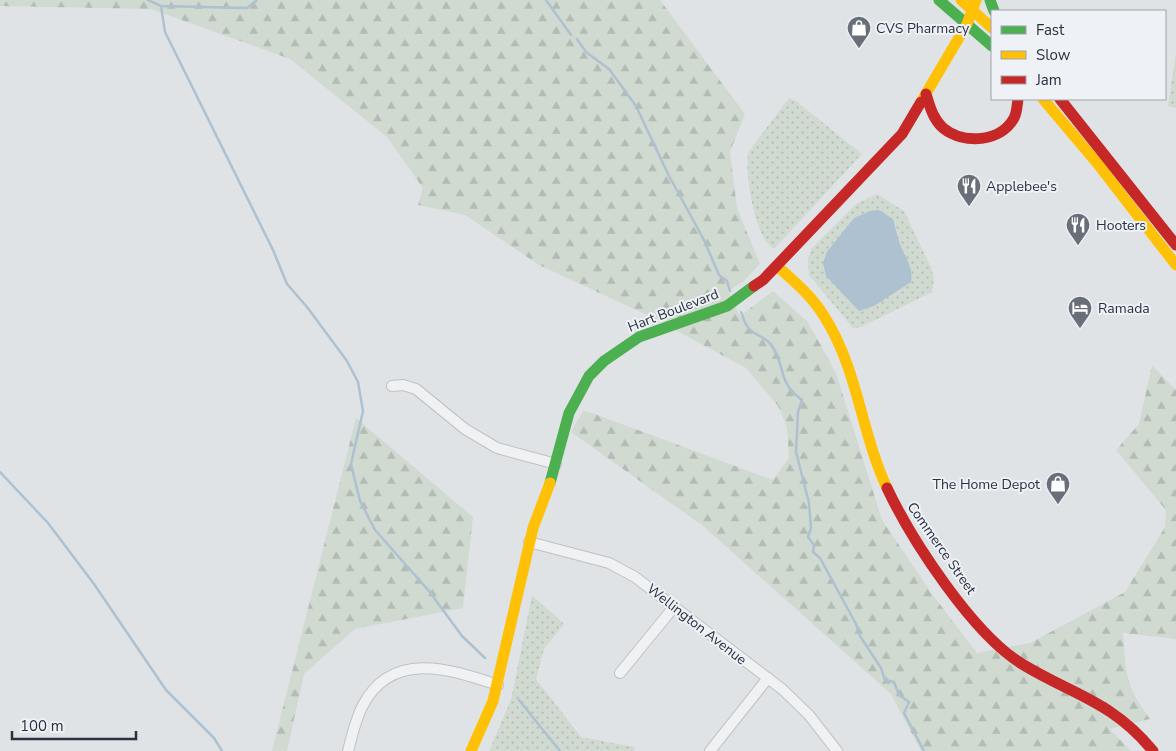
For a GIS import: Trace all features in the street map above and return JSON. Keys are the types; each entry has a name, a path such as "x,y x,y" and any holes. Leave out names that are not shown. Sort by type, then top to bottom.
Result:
{"main road":[{"path":"939,0 991,45"},
{"path":"962,0 975,5 991,27"},
{"name":"Hart Boulevard","path":"471,751 490,709 498,685 529,542 556,464 569,413 578,393 589,376 604,360 639,337 727,306 753,289 777,266 902,134 967,24 975,5"},
{"path":"926,94 930,114 939,124 956,135 978,141 996,136 1007,127 1015,117 1018,100"},
{"path":"1044,100 1097,163 1176,265"},
{"path":"1061,100 1176,245"},
{"name":"Commerce Street","path":"777,266 817,305 833,330 848,370 876,462 896,509 923,551 981,630 993,644 1017,662 1114,712 1141,736 1153,751"}],"street":[{"path":"392,386 403,385 416,389 465,429 497,448 556,464"},
{"name":"Wellington Avenue","path":"529,542 597,559 622,569 768,678 809,715 837,751"},
{"path":"620,673 674,607"},
{"path":"348,751 363,706 377,685 396,673 420,667 432,667 498,685"},
{"path":"710,751 768,678"}],"green space":[{"path":"0,0 660,0 745,114 730,152 737,208 760,264 743,282 728,291 740,316 773,291 808,322 836,373 882,520 932,594 977,653 1030,643 1125,592 1165,527 1166,510 1116,450 1139,424 1152,365 1176,390 1176,639 1123,633 1128,678 1136,697 1150,719 1110,729 1131,751 921,751 891,694 703,526 571,432 583,411 592,413 773,480 789,458 787,427 778,406 746,368 645,314 539,265 465,215 418,205 423,188 387,137 290,59 151,9 0,6"},
{"path":"1176,53 1176,108 1168,106"},
{"path":"789,98 796,101 862,154 774,249 767,243 756,219 749,188 748,160 749,151"},
{"path":"877,194 904,211 931,267 934,279 932,292 861,327 853,328 809,275 808,259 811,249 856,204"},
{"path":"356,418 473,517 463,608 355,629 304,674 287,751 272,751"},
{"path":"532,595 564,624 544,649 536,679 581,737 635,747 634,751 489,751 511,700"}],"water":[{"path":"879,210 893,219 900,243 911,269 911,282 874,306 859,311 826,276 823,263 827,252 854,218 870,211"}],"waterway":[{"path":"148,0 161,6 247,8 257,0"},
{"path":"546,0 571,35"},
{"path":"161,6 165,32 273,250 287,284 307,307 347,361 358,382 363,411 351,464 360,501 375,530 429,591 462,636 485,658"},
{"path":"577,39 586,52 609,69 636,106 668,174 704,240 719,275 727,281 730,291"},
{"path":"741,312 749,329 772,346 777,354 788,386 802,400 798,412 796,452 809,503 811,528 808,537 814,545 813,552 820,558 856,624 860,636 881,668 885,680 894,682 899,695 909,702 904,713 924,751"},
{"path":"0,472 48,523 94,584 166,690 214,738 222,751"},
{"path":"519,700 560,751"}],"traffic: fast":[{"path":"939,0 991,45"},
{"path":"990,0 994,10"},
{"path":"550,483 569,413 589,376 604,361 639,337 727,306 754,286"}],"traffic: slow":[{"path":"961,0 991,27"},
{"path":"921,102 967,24 976,0"},
{"path":"1044,100 1097,163 1176,265"},
{"path":"777,266 814,302 835,336 845,358 878,467 887,488"},
{"path":"471,751 493,701 533,528 550,483"}],"traffic: jam":[{"path":"926,94 934,117 943,128 961,137 971,139 991,136 1008,126 1015,116 1018,100"},
{"path":"1061,100 1176,245"},
{"path":"754,286 763,280 902,134 921,102"},
{"path":"887,488 912,534 946,585 964,609 1003,650 1041,675 1107,710 1138,734 1153,751"}],"place":[{"name":"CVS Pharmacy","path":"859,49"},
{"name":"Applebee's","path":"969,207"},
{"name":"Hooters","path":"1078,246"},
{"name":"Ramada","path":"1080,329"},
{"name":"The Home Depot","path":"1058,505"}]}
